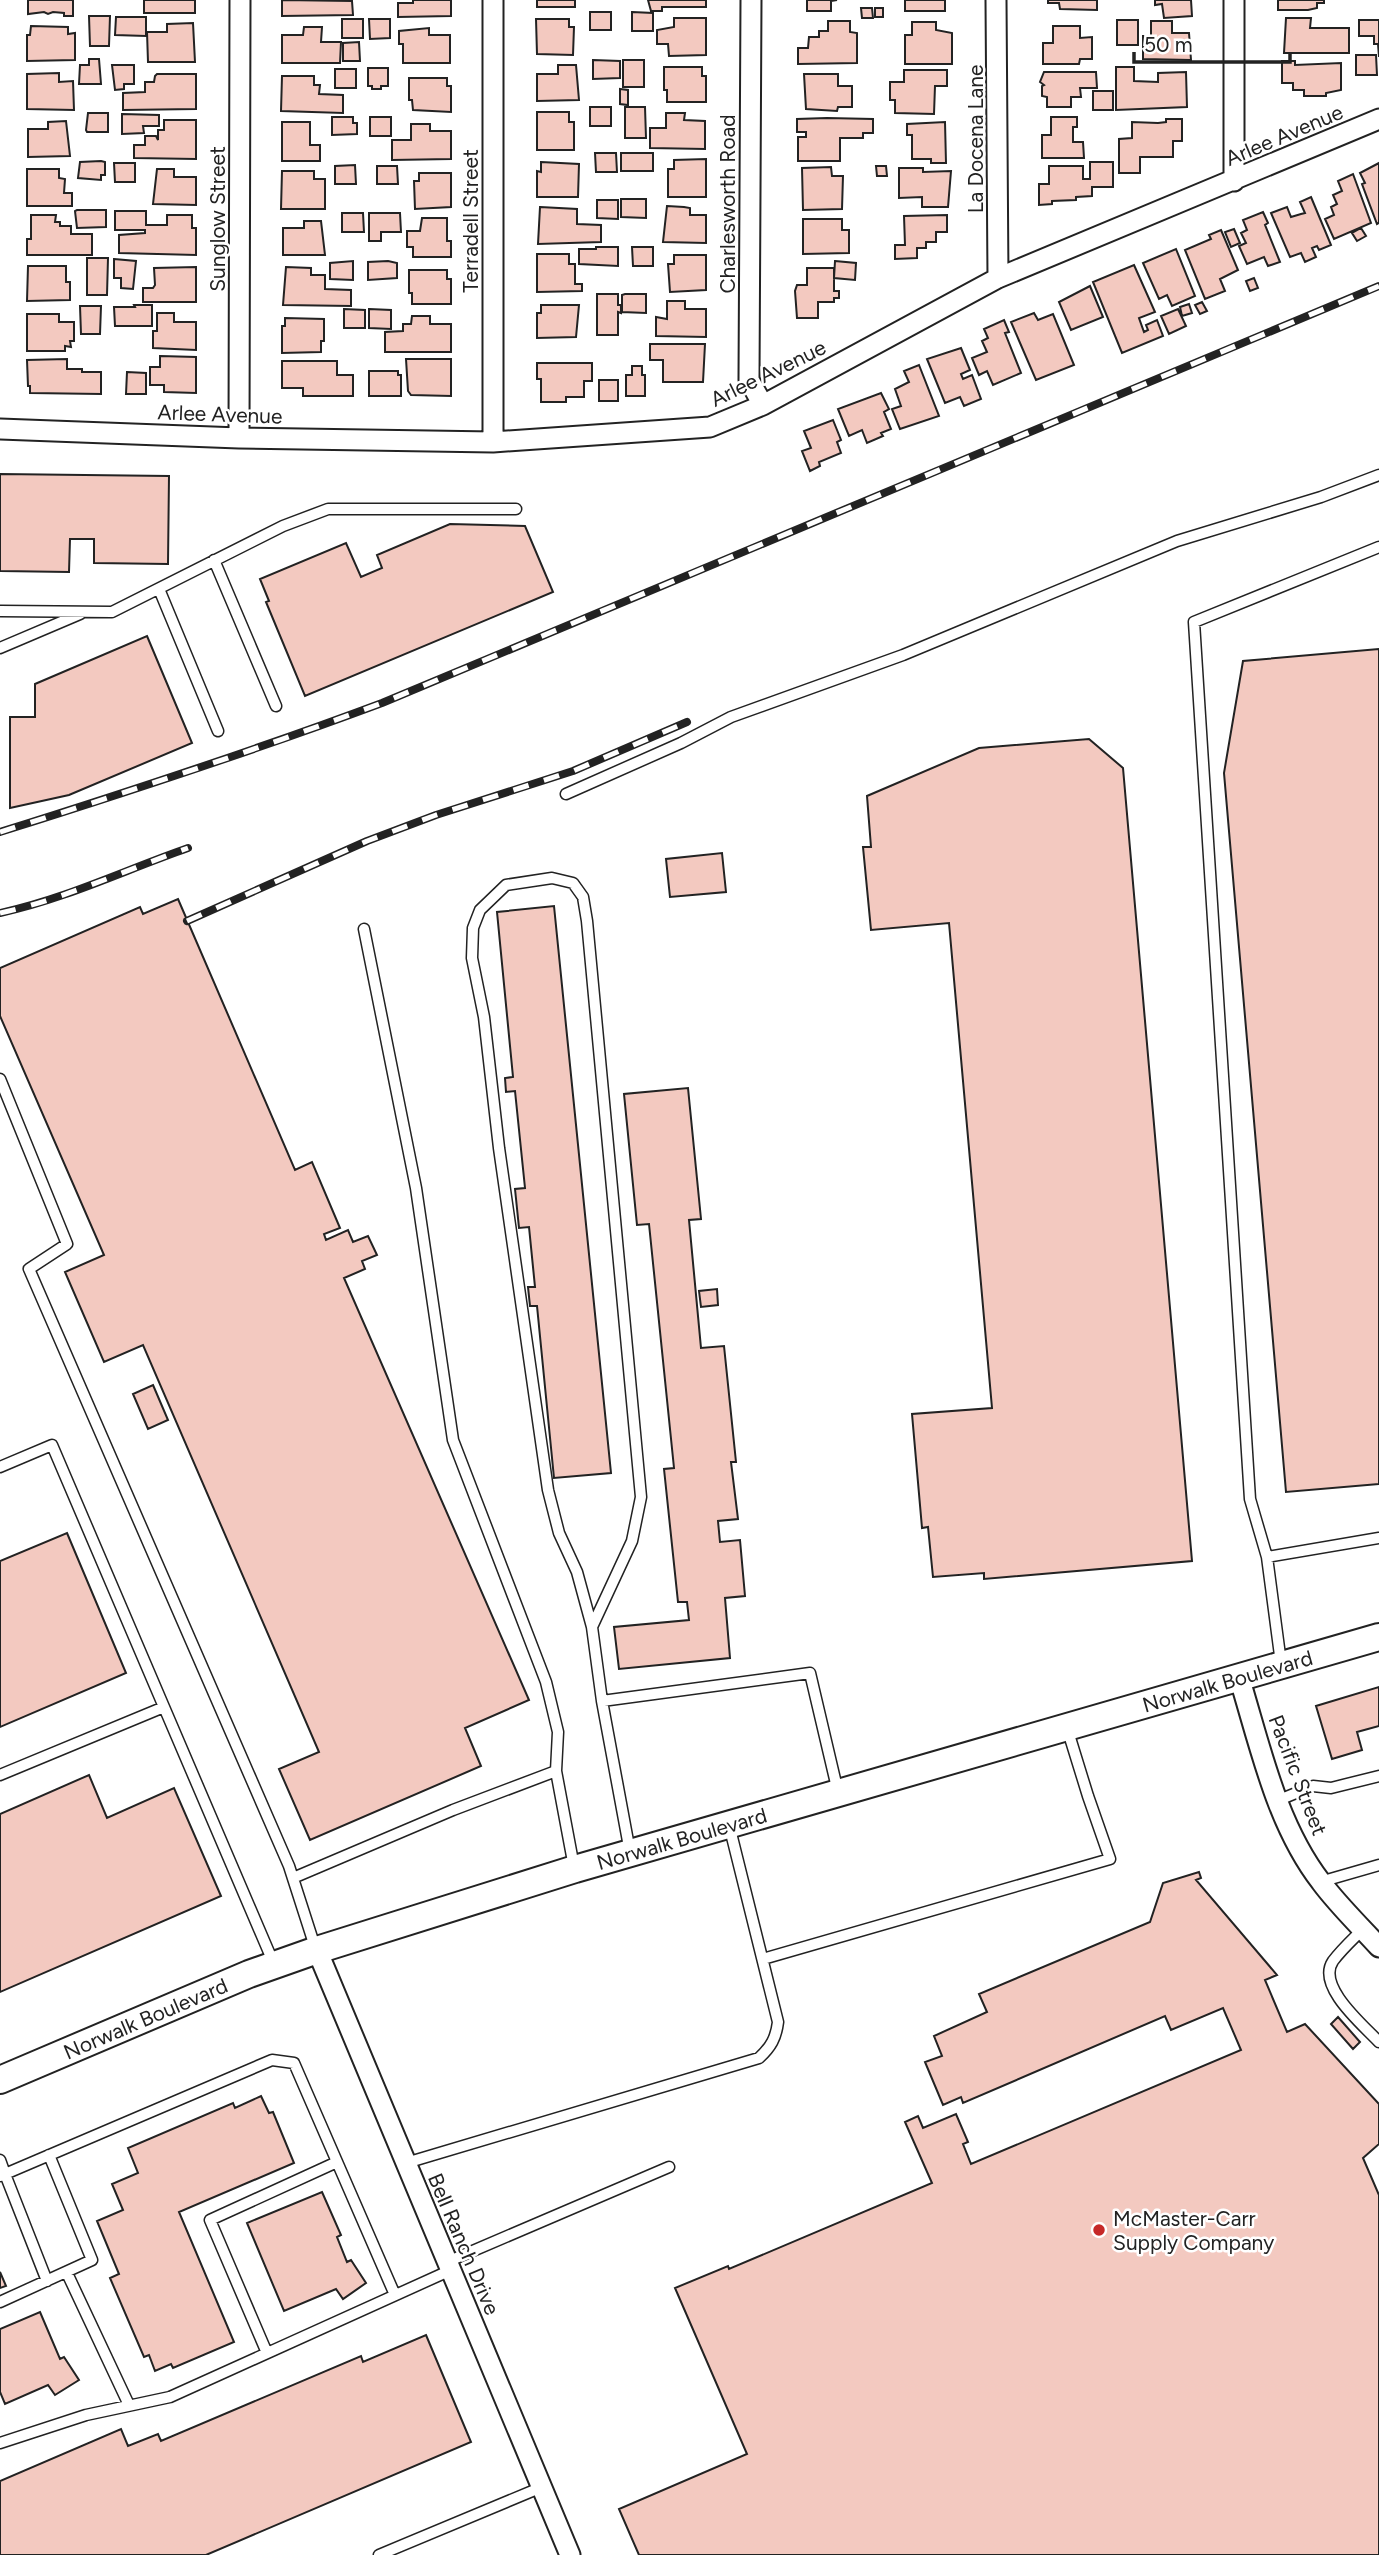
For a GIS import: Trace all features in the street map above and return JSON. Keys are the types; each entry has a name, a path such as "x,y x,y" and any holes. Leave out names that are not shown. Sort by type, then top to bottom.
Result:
{"main road":[{"name":"Norwalk Boulevard","path":"0,2080 274,1965 317,1950 575,1869 1379,1637"}],"street":[{"name":"Sunglow Street","path":"239,438 240,0"},
{"name":"Terradell Street","path":"493,0 493,442"},
{"name":"Charlesworth Road","path":"751,0 749,380 763,405"},
{"name":"La Docena Lane","path":"996,0 998,278"},
{"path":"1234,0 1234,181"},
{"name":"Arlee Avenue","path":"0,429 239,438 493,442 710,426 763,405 998,278 1379,119"},
{"name":"Pacific Street","path":"1239,1677 1291,1832 1320,1882 1379,1947"},
{"name":"Bell Ranch Drive","path":"317,1950 570,2555"}],"lane":[{"path":"566,794 681,743 731,717 903,655 1177,541 1321,497 1379,475"},
{"path":"0,611 112,612 283,526 328,509 516,509"},
{"path":"1281,1665 1267,1557 1250,1499 1194,622 1379,547"},
{"path":"214,561 276,706"},
{"path":"159,589 218,731"},
{"path":"0,648 84,612"},
{"path":"592,1628 632,1541 641,1497 585,909 583,897 573,883 552,878 506,885 480,910 473,928 471,958 484,1017 499,1147 548,1490 559,1533 577,1572 592,1628 602,1702 631,1853"},
{"path":"364,929 416,1188 453,1440 545,1682 558,1732 556,1771 575,1869"},
{"path":"0,1079 67,1244 29,1269 293,1878 317,1950"},
{"path":"0,1467 52,1445 274,1965"},
{"path":"1267,1557 1379,1538"},
{"path":"602,1702 810,1673 839,1792"},
{"path":"0,1775 164,1707"},
{"path":"762,1959 1110,1859 1067,1727"},
{"path":"293,1878 453,1810 556,1771"},
{"path":"1279,1800 1313,1786 1332,1788 1379,1776"},
{"path":"406,2163 759,2058 770,2048 778,2022 728,1824"},
{"path":"1320,1882 1379,1865"},
{"path":"1363,1929 1331,1963 1328,1974 1334,1993 1379,2042"},
{"path":"3,2175 272,2060 295,2063 395,2295"},
{"path":"0,2302 92,2260 48,2155"},
{"path":"0,2160 3,2175 47,2281"},
{"path":"267,2353 210,2220 337,2162"},
{"path":"0,2443 86,2415 170,2396 669,2167"},
{"path":"67,2273 129,2405"},
{"path":"379,2555 542,2487"}],"building":[{"path":"28,0 73,0 73,16 53,12 28,14"},
{"path":"144,0 195,0 195,13 144,13"},
{"path":"282,0 352,1 353,15 282,16"},
{"path":"413,0 451,0 451,16 398,17 398,3 413,3"},
{"path":"537,0 575,0 575,7 537,7"},
{"path":"648,0 706,0 706,7 662,7 662,11 651,11"},
{"path":"807,0 837,0 831,1 831,11 807,11"},
{"path":"905,0 945,0 945,11 905,11"},
{"path":"1048,0 1097,0 1097,10 1060,9 1059,3 1048,3"},
{"path":"1155,0 1191,0 1192,16 1164,18 1162,4 1155,5"},
{"path":"1278,0 1324,0 1324,3 1317,3 1317,8 1308,10 1278,10"},
{"path":"861,8 872,8 873,18 862,18"},
{"path":"875,8 883,8 883,17 875,17"},
{"path":"590,12 611,12 611,30 590,30"},
{"path":"632,12 653,13 653,31 632,31"},
{"path":"89,16 110,16 109,46 90,46"},
{"path":"116,17 146,17 146,36 115,35"},
{"path":"674,18 706,18 706,55 669,56 668,44 657,44 657,30 674,27"},
{"path":"1286,18 1311,18 1310,28 1349,28 1349,53 1284,53"},
{"path":"342,19 363,19 363,38 342,38"},
{"path":"369,19 390,19 390,38 370,39"},
{"path":"536,19 569,19 569,27 574,27 573,55 537,54"},
{"path":"1117,20 1138,20 1138,45 1117,45"},
{"path":"1359,20 1379,20 1379,57 1374,36 1359,36"},
{"path":"828,21 850,21 850,32 857,33 857,63 798,64 798,48 808,48 809,37 819,37 819,31 828,31"},
{"path":"1151,21 1172,21 1172,33 1189,33 1191,60 1143,59 1143,36 1151,36"},
{"path":"912,22 936,22 936,30 952,33 952,64 905,64 905,35 912,35"},
{"path":"193,23 195,62 148,62 147,32 167,32 167,24"},
{"path":"31,26 68,27 68,34 75,33 75,60 27,61 27,35 30,35"},
{"path":"1053,26 1080,26 1080,38 1092,37 1092,59 1080,59 1079,64 1043,64 1043,43 1053,43"},
{"path":"304,27 322,27 321,42 341,42 340,63 282,63 282,35 303,35"},
{"path":"429,28 429,35 450,35 450,63 403,63 403,44 399,44 399,31"},
{"path":"359,42 360,61 343,61 343,43"},
{"path":"1356,55 1376,55 1377,75 1356,75"},
{"path":"89,59 99,59 101,84 79,84 80,65 89,65"},
{"path":"593,60 620,61 620,78 593,79"},
{"path":"623,60 644,60 644,87 623,87"},
{"path":"1282,61 1295,61 1295,65 1341,63 1341,90 1326,93 1326,96 1304,96 1304,90 1293,90 1293,83 1282,83"},
{"path":"112,65 134,65 134,84 124,84 124,89 115,90"},
{"path":"558,65 576,65 579,100 537,101 537,74 558,74"},
{"path":"664,67 702,67 702,76 706,76 706,102 667,102"},
{"path":"1116,67 1134,67 1134,81 1158,82 1158,73 1186,72 1187,107 1116,110"},
{"path":"368,68 388,68 388,86 372,89 372,86 368,86"},
{"path":"335,69 356,69 356,88 335,88"},
{"path":"904,70 947,70 947,86 935,86 934,114 895,113 895,100 890,100 890,82 904,82"},
{"path":"1044,72 1096,72 1097,88 1080,88 1081,97 1071,97 1071,107 1047,107 1047,97 1042,96 1044,85 1040,82"},
{"path":"59,73 59,82 73,81 74,110 27,109 27,74"},
{"path":"157,74 196,74 196,109 123,110 123,93 145,92 145,82 154,82"},
{"path":"804,74 838,74 838,86 852,86 852,107 838,107 837,111 806,109"},
{"path":"282,76 314,76 314,85 320,85 319,94 343,95 343,113 281,111"},
{"path":"409,78 447,78 447,86 451,86 451,112 413,110 412,100 409,100"},
{"path":"620,89 628,90 628,105 620,104"},
{"path":"1093,91 1113,91 1113,110 1093,110"},
{"path":"590,107 611,107 611,126 590,126"},
{"path":"625,107 645,107 646,138 625,138"},
{"path":"537,112 569,112 569,122 574,122 574,150 537,150"},
{"path":"88,113 108,113 108,132 87,132"},
{"path":"666,113 685,113 684,120 705,121 705,149 650,148 650,128 666,128"},
{"path":"122,114 159,115 159,126 143,126 144,133 122,134"},
{"path":"332,117 353,117 353,123 357,123 357,134 332,135"},
{"path":"370,117 391,117 391,136 370,136"},
{"path":"1051,117 1077,117 1077,127 1073,127 1073,142 1083,142 1084,158 1042,158 1042,135 1051,135"},
{"path":"797,119 873,119 873,133 863,133 863,138 840,138 840,161 798,161 798,137 806,137 806,132 797,132"},
{"path":"1166,119 1182,119 1182,141 1173,141 1173,157 1140,157 1140,173 1119,173 1119,139 1132,138 1132,122 1158,123 1166,122"},
{"path":"164,120 196,120 196,159 134,158 134,145 145,145 145,136 156,136 158,140 158,130 164,130"},
{"path":"66,121 70,156 28,157 28,129 48,129 48,122"},
{"path":"282,122 310,122 310,145 320,145 320,161 282,161"},
{"path":"945,122 946,163 931,163 931,159 912,159 912,135 907,135 907,124"},
{"path":"411,124 430,124 430,131 451,131 451,159 392,160 392,140 411,140"},
{"path":"595,153 616,153 617,172 596,172"},
{"path":"621,153 653,153 653,171 621,171"},
{"path":"706,159 706,197 668,197 668,169 674,169 674,160"},
{"path":"80,162 105,162 105,175 101,175 101,180 78,178"},
{"path":"541,162 579,164 578,197 537,197 537,171 541,172"},
{"path":"1090,162 1113,162 1113,187 1092,187 1092,196 1039,205 1039,184 1049,184 1049,166 1083,166 1083,179 1090,179"},
{"path":"114,163 135,163 135,182 115,182"},
{"path":"1379,163 1379,223 1377,224 1360,173"},
{"path":"355,165 356,184 335,184 335,166"},
{"path":"377,166 397,166 398,184 377,184"},
{"path":"876,166 886,166 887,176 877,176"},
{"path":"831,167 832,176 843,176 842,209 803,210 802,168"},
{"path":"899,168 923,168 923,172 951,171 948,207 922,207 922,197 899,198"},
{"path":"27,169 59,169 59,178 65,179 64,193 72,193 72,206 27,206"},
{"path":"157,169 174,169 174,177 196,177 196,205 153,204"},
{"path":"282,171 314,171 314,179 325,179 325,209 281,209"},
{"path":"419,173 451,173 451,207 415,209 414,181 419,181"},
{"path":"1353,174 1371,223 1334,239 1325,219 1334,215 1331,207 1337,204 1333,195 1342,191 1338,181"},
{"path":"1311,197 1331,245 1319,250 1317,246 1312,248 1316,257 1305,262 1301,253 1290,257 1271,213 1287,207 1291,217 1305,213 1300,202"},
{"path":"621,199 646,199 646,218 621,217"},
{"path":"597,200 618,200 618,219 597,218"},
{"path":"667,206 690,208 690,215 706,215 706,243 663,242"},
{"path":"540,207 577,209 577,224 601,225 601,242 538,244"},
{"path":"77,210 106,210 106,227 77,228"},
{"path":"115,211 146,211 146,225 167,225 167,215 192,215 192,228 196,228 196,255 119,253 119,235 145,233 145,230 115,230"},
{"path":"1263,212 1268,223 1265,225 1280,262 1268,266 1264,257 1247,264 1239,246 1246,243 1241,233 1247,230 1243,220"},
{"path":"342,213 363,213 364,232 342,232"},
{"path":"369,213 400,213 401,232 381,232 381,241 369,241"},
{"path":"31,215 56,215 55,222 60,222 60,226 71,226 71,234 92,234 92,255 27,255 27,239 31,239"},
{"path":"947,215 947,232 936,232 936,242 926,242 926,248 917,248 917,258 895,259 895,245 905,245 904,216"},
{"path":"422,218 447,218 447,241 451,241 451,257 413,257 413,247 407,247 407,231 420,231"},
{"path":"803,219 842,219 842,230 849,230 849,253 803,254"},
{"path":"304,221 321,221 325,255 283,255 283,228 304,228"},
{"path":"1361,228 1366,236 1357,241 1352,233"},
{"path":"1234,229 1240,243 1231,247 1225,232"},
{"path":"1221,230 1238,270 1220,279 1225,291 1205,299 1185,250 1211,239 1209,235"},
{"path":"618,247 618,266 579,264 579,249"},
{"path":"632,247 653,247 653,266 633,266"},
{"path":"1176,249 1195,296 1172,306 1167,295 1159,299 1143,263"},
{"path":"537,254 569,254 569,264 575,264 575,284 582,284 582,291 537,292"},
{"path":"674,255 706,255 706,290 670,292 668,264 674,264"},
{"path":"87,258 108,258 107,295 87,295"},
{"path":"114,259 136,261 133,289 121,288 121,278 114,278"},
{"path":"353,261 353,280 330,279 330,263"},
{"path":"835,261 856,263 855,280 834,278"},
{"path":"368,262 397,263 397,278 368,280"},
{"path":"1134,265 1155,312 1139,318 1144,332 1148,330 1146,325 1157,320 1163,336 1122,353 1093,282"},
{"path":"28,266 66,266 66,282 70,282 70,300 27,301"},
{"path":"196,267 196,302 143,302 143,288 153,288 155,285 154,268"},
{"path":"286,267 311,268 311,275 325,275 325,289 351,290 351,306 283,305"},
{"path":"807,268 834,268 834,291 839,291 839,298 834,298 834,302 818,302 818,318 797,318 795,291 797,285 807,285"},
{"path":"409,270 447,270 447,279 451,279 451,304 412,304"},
{"path":"1254,278 1258,288 1250,291 1246,281"},
{"path":"1090,286 1103,317 1071,330 1059,302"},
{"path":"597,294 618,294 621,313 618,312 618,335 597,335"},
{"path":"646,294 646,313 622,312 622,295"},
{"path":"667,301 685,301 685,309 706,309 706,337 656,336 656,317 667,319"},
{"path":"1202,302 1207,311 1200,314 1195,305"},
{"path":"1189,304 1192,313 1182,316 1180,307"},
{"path":"134,305 152,305 152,326 115,326 114,307 135,307"},
{"path":"541,305 579,305 576,337 537,338 537,313 541,313"},
{"path":"80,306 101,306 100,334 81,334"},
{"path":"344,309 365,310 365,328 344,328"},
{"path":"369,309 391,310 391,329 369,328"},
{"path":"1178,309 1186,326 1169,334 1161,316"},
{"path":"157,313 174,313 174,322 196,322 196,350 153,348"},
{"path":"1034,313 1038,320 1053,314 1074,365 1036,380 1011,322"},
{"path":"27,314 59,314 59,322 74,322 74,341 70,341 71,347 65,346 65,351 27,351"},
{"path":"412,316 430,316 430,324 451,324 451,352 385,352 385,332 403,331 403,324 411,324"},
{"path":"285,318 324,319 321,352 282,353 282,326 285,326"},
{"path":"1004,320 1009,332 1005,333 1021,373 993,385 987,371 979,375 972,358 987,352 982,341 988,338 984,329"},
{"path":"650,344 705,344 703,382 663,382 663,360 650,360"},
{"path":"961,348 970,370 961,374 963,379 972,375 981,399 964,406 960,397 945,403 927,359"},
{"path":"160,356 196,357 196,393 164,392 164,385 150,385 150,367 160,367"},
{"path":"67,359 67,369 101,372 101,394 30,393 27,360"},
{"path":"406,359 451,359 451,396 411,395 408,391"},
{"path":"282,361 337,361 337,375 353,375 353,396 303,396 303,388 282,388"},
{"path":"537,363 592,363 592,381 584,381 584,397 566,397 566,402 541,402 541,379 537,379"},
{"path":"919,365 939,416 900,429 892,409 901,406 895,389 909,382 904,371"},
{"path":"632,366 642,366 645,396 626,396 626,375 632,375"},
{"path":"369,371 398,371 398,375 401,375 401,396 369,396"},
{"path":"127,372 146,373 146,394 126,394"},
{"path":"599,380 618,380 618,401 599,401"},
{"path":"881,393 889,409 884,412 891,429 867,443 862,430 849,436 838,409"},
{"path":"833,420 841,440 837,442 841,453 819,462 820,466 810,471 802,451 811,448 804,431"},
{"path":"0,474 169,476 168,564 94,563 94,539 70,539 69,572 0,571"},
{"path":"450,524 525,526 553,592 305,696 266,602 269,601 260,579 346,543 361,577 382,568 377,555"},
{"path":"147,636 192,743 69,795 10,808 10,717 35,717 35,684"},
{"path":"1379,649 1379,1484 1286,1492 1224,773 1243,661"},
{"path":"1089,739 1123,768 1192,1561 984,1579 984,1573 933,1577 928,1527 922,1528 912,1414 992,1408 949,923 871,930 863,847 871,847 867,796 979,748"},
{"path":"722,853 726,892 670,897 666,859"},
{"path":"178,899 295,1170 312,1162 340,1228 324,1234 326,1240 348,1230 353,1242 368,1236 377,1255 362,1261 365,1269 344,1278 529,1700 465,1728 481,1766 310,1840 279,1769 319,1752 143,1345 104,1362 65,1272 104,1255 0,1016 0,968 140,907 143,914"},
{"path":"554,906 611,1473 554,1478 537,1306 530,1306 528,1287 535,1287 529,1227 519,1228 515,1189 525,1188 515,1091 506,1092 505,1078 513,1077 497,912"},
{"path":"688,1088 701,1219 689,1220 701,1348 724,1346 736,1462 731,1462 738,1519 718,1521 720,1542 740,1540 745,1596 725,1598 730,1658 619,1669 614,1627 689,1620 687,1602 678,1602 664,1469 674,1468 649,1224 637,1225 624,1094"},
{"path":"717,1289 718,1305 701,1307 699,1291"},
{"path":"153,1385 168,1420 148,1429 133,1394"},
{"path":"67,1533 126,1673 0,1727 0,1561"},
{"path":"1379,1687 1379,1726 1357,1732 1362,1750 1332,1759 1316,1706"},
{"path":"89,1775 107,1818 174,1788 221,1896 0,1992 0,1814"},
{"name":"McMaster-Carr Supply Company","path":"1199,1872 1201,1878 1196,1880 1277,1975 1265,1980 1287,2032 1305,2024 1379,2104 1379,2144 1363,2158 1379,2195 1379,2555 639,2555 619,2509 747,2454 675,2288 728,2266 729,2269 932,2183 905,2122 918,2116 923,2128 956,2114 968,2142 963,2144 971,2164 1241,2050 1223,2008 1171,2030 1165,2016 963,2103 961,2097 943,2105 925,2062 942,2056 934,2036 987,2012 979,1994 1150,1922 1163,1883"},
{"path":"1338,2017 1360,2042 1353,2049 1331,2024"},
{"path":"261,2096 269,2113 273,2112 294,2163 179,2212 234,2342 173,2368 171,2364 155,2371 149,2355 144,2357 110,2278 119,2274 97,2221 123,2210 112,2184 138,2173 128,2148 233,2103 235,2108"},
{"path":"322,2192 341,2235 337,2237 347,2262 351,2260 366,2283 343,2299 336,2289 284,2311 247,2223"},
{"path":"0,2272 6,2286 0,2288"},
{"path":"40,2312 60,2359 64,2357 79,2380 55,2395 48,2385 5,2404 0,2392 0,2329"},
{"path":"426,2335 471,2442 206,2555 0,2555 0,2481 121,2429 128,2446 158,2434 161,2441 361,2356 363,2362"}],"railway":[{"path":"0,832 192,770 382,703 1379,286"},
{"path":"187,921 367,841 436,815 573,771 687,722"},
{"path":"0,913 71,892 188,848"}],"place":[{"name":"McMaster-Carr Supply Company","path":"1099,2230"}]}
